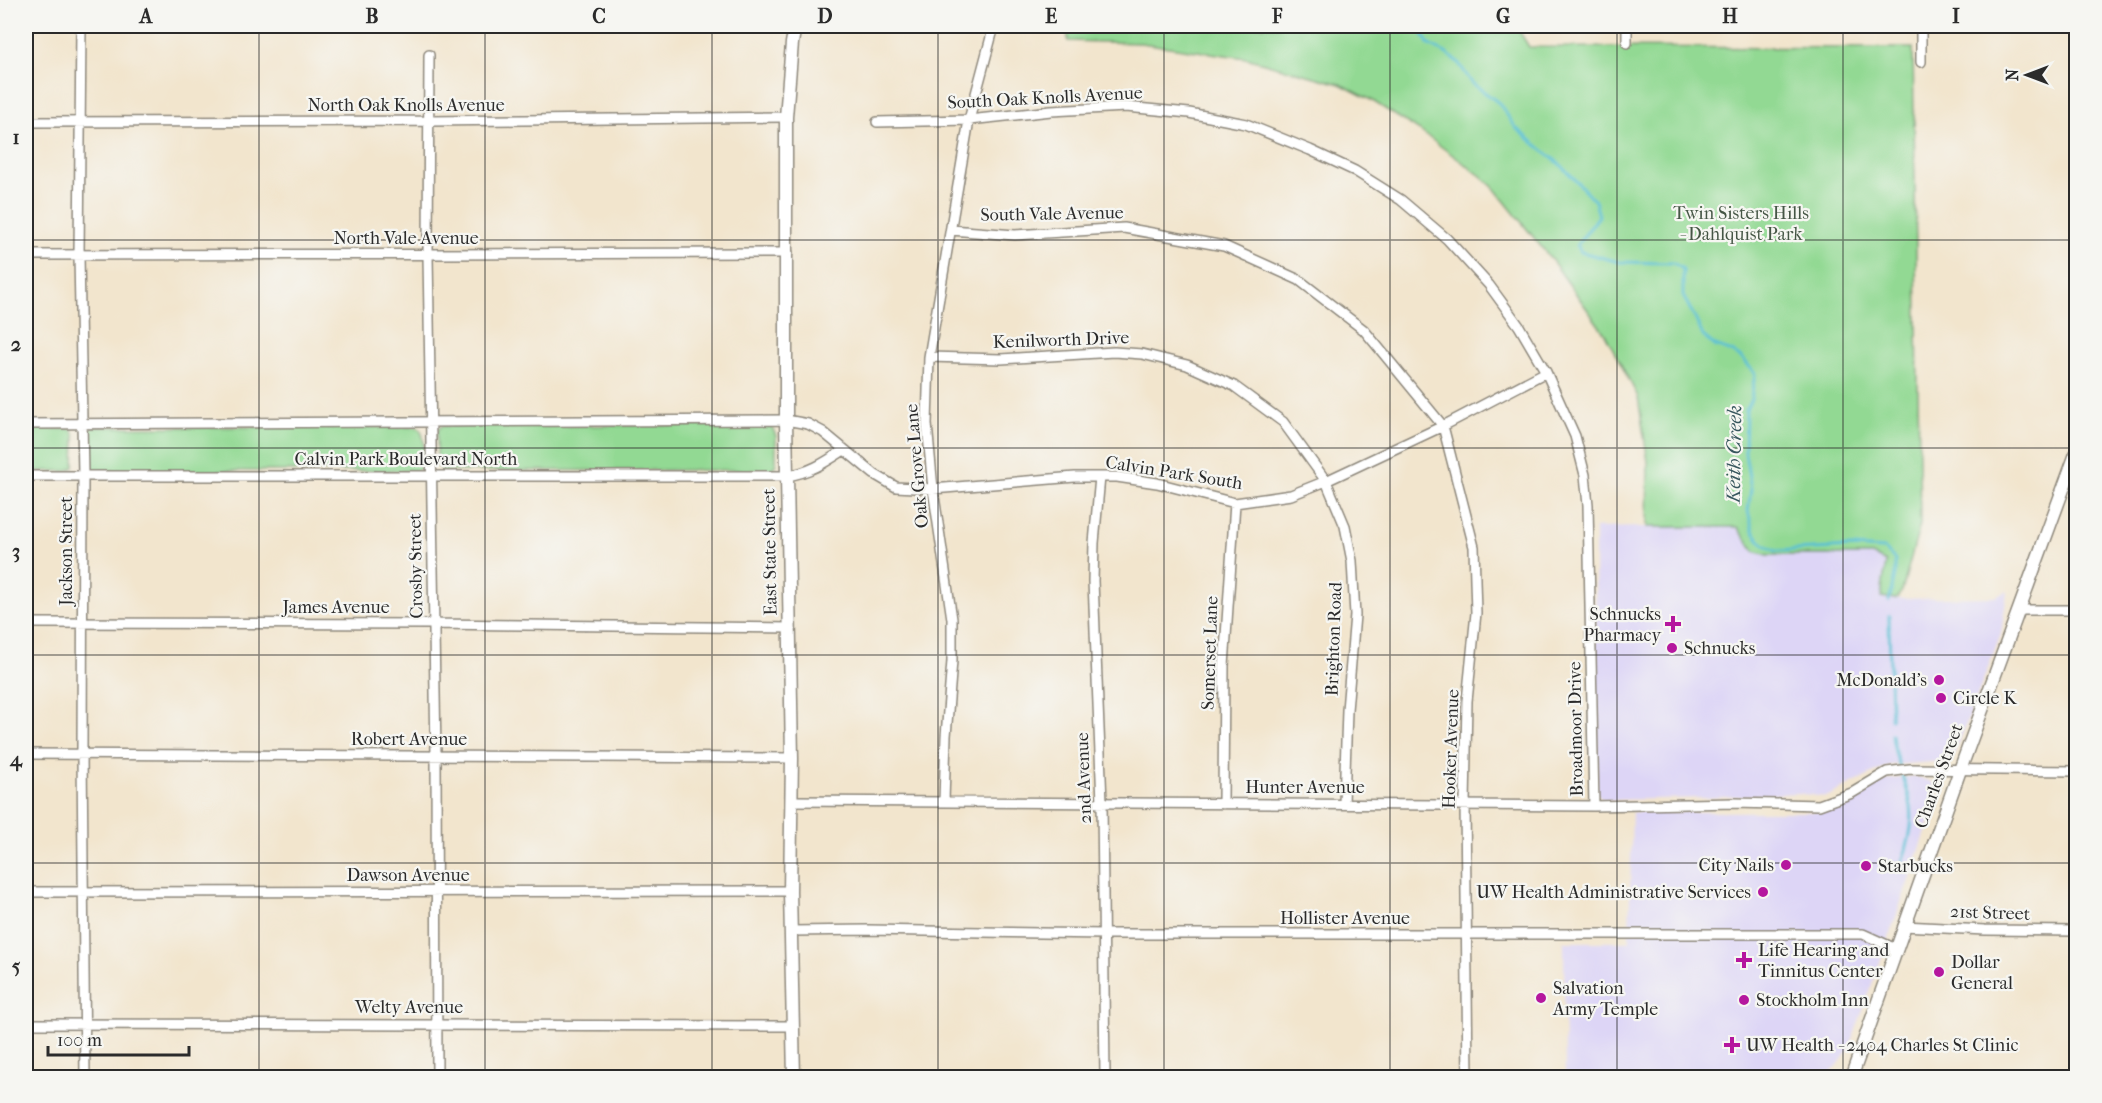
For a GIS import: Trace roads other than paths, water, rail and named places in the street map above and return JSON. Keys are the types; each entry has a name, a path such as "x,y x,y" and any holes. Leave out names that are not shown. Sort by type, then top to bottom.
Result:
{"main road":[{"name":"East State Street","path":"794,1077 790,891 792,758 786,420 788,253 786,117 795,26"},
{"name":"Charles Street","path":"1851,1077 1903,926 2076,454"}],"street":[{"name":"Jackson Street","path":"81,26 79,255 83,476 82,891 85,1077"},
{"name":"Oak Grove Lane","path":"944,801 952,661 952,619 933,489 927,424 929,357 969,120 994,26"},
{"path":"1627,26 1627,43"},
{"path":"1921,26 1921,62"},
{"name":"Crosby Street","path":"429,55 428,255 436,755 437,1077"},
{"name":"South Oak Knolls Avenue","path":"878,122 969,120 1051,111 1126,107 1189,113 1246,124 1355,171 1401,200 1447,239 1489,285 1519,326 1546,372"},
{"name":"North Oak Knolls Avenue","path":"26,122 786,117"},
{"name":"South Vale Avenue","path":"951,230 1014,235 1124,228 1224,246 1299,280 1364,330 1443,426"},
{"name":"North Vale Avenue","path":"26,255 788,253"},
{"name":"Kenilworth Drive","path":"929,357 1001,359 1114,352 1142,354 1187,365 1233,386 1283,422 1326,481"},
{"name":"Calvin Park South","path":"844,450 874,474 896,487 933,489 1075,477 1117,477 1157,483 1235,503 1291,495 1326,481 1443,426 1546,372"},
{"name":"Broadmoor Drive","path":"1546,372 1575,436 1585,474 1588,515 1594,806"},
{"name":"Calvin Park Boulevard North","path":"26,424 786,420 808,424 823,432 844,450"},
{"name":"Hooker Avenue","path":"1443,426 1474,547 1476,613 1467,701 1465,804 1468,1077"},
{"path":"787,476 815,469 844,450"},
{"name":"Calvin Park Boulevard North","path":"26,476 787,476"},
{"name":"2nd Avenue","path":"1100,477 1093,581 1102,802 1105,1077"},
{"name":"Brighton Road","path":"1326,481 1345,526 1353,572 1355,615 1347,710 1344,804"},
{"name":"Somerset Lane","path":"1223,804 1224,666 1235,503"},
{"path":"2020,610 2076,610"},
{"name":"James Avenue","path":"26,623 790,628"},
{"name":"Robert Avenue","path":"26,754 792,758"},
{"name":"Hunter Avenue","path":"792,801 1594,806 1730,803 1818,805 1852,793 1887,772 1910,769 1960,770"},
{"path":"1960,770 2076,771"},
{"name":"Dawson Avenue","path":"26,892 790,891"},
{"name":"21st Street","path":"1903,926 2076,931"},
{"name":"Hollister Avenue","path":"792,931 1104,934 1863,934 1896,948"},
{"name":"Welty Avenue","path":"26,1024 793,1026"}],"waterway":[{"name":"Keith Creek","path":"1424,26 1422,33 1429,45 1458,62 1472,83 1499,103 1516,128 1562,166 1595,201 1599,216 1577,245 1581,252 1619,262 1673,263 1683,269 1683,296 1703,336 1715,346 1743,359 1755,374 1751,399 1746,410 1745,453 1751,489 1748,511 1753,531 1763,544 1776,551 1852,547 1885,549 1895,560 1895,575 1889,601"},
{"name":"Keith Creek","path":"1889,616 1891,719"},
{"name":"Keith Creek","path":"1892,734 1912,815 1909,838 1900,867"}],"place":[{"name":"Schnucks Pharmacy","path":"1673,624"},
{"name":"Schnucks","path":"1672,648"},
{"name":"McDonald's","path":"1939,680"},
{"name":"Circle K","path":"1941,698"},
{"name":"City Nails","path":"1786,865"},
{"name":"Starbucks","path":"1866,866"},
{"name":"UW Health Administrative Services","path":"1763,892"},
{"name":"Life Hearing and Tinnitus Center","path":"1744,960"},
{"name":"Dollar General","path":"1939,972"},
{"name":"Salvation Army Temple","path":"1541,998"},
{"name":"Stockholm Inn","path":"1744,1000"},
{"name":"UW Health - 2404 Charles St Clinic","path":"1732,1045"}],"park label":[{"name":"Twin Sisters Hills - Dahlquist Park","path":"1741,223"}]}
